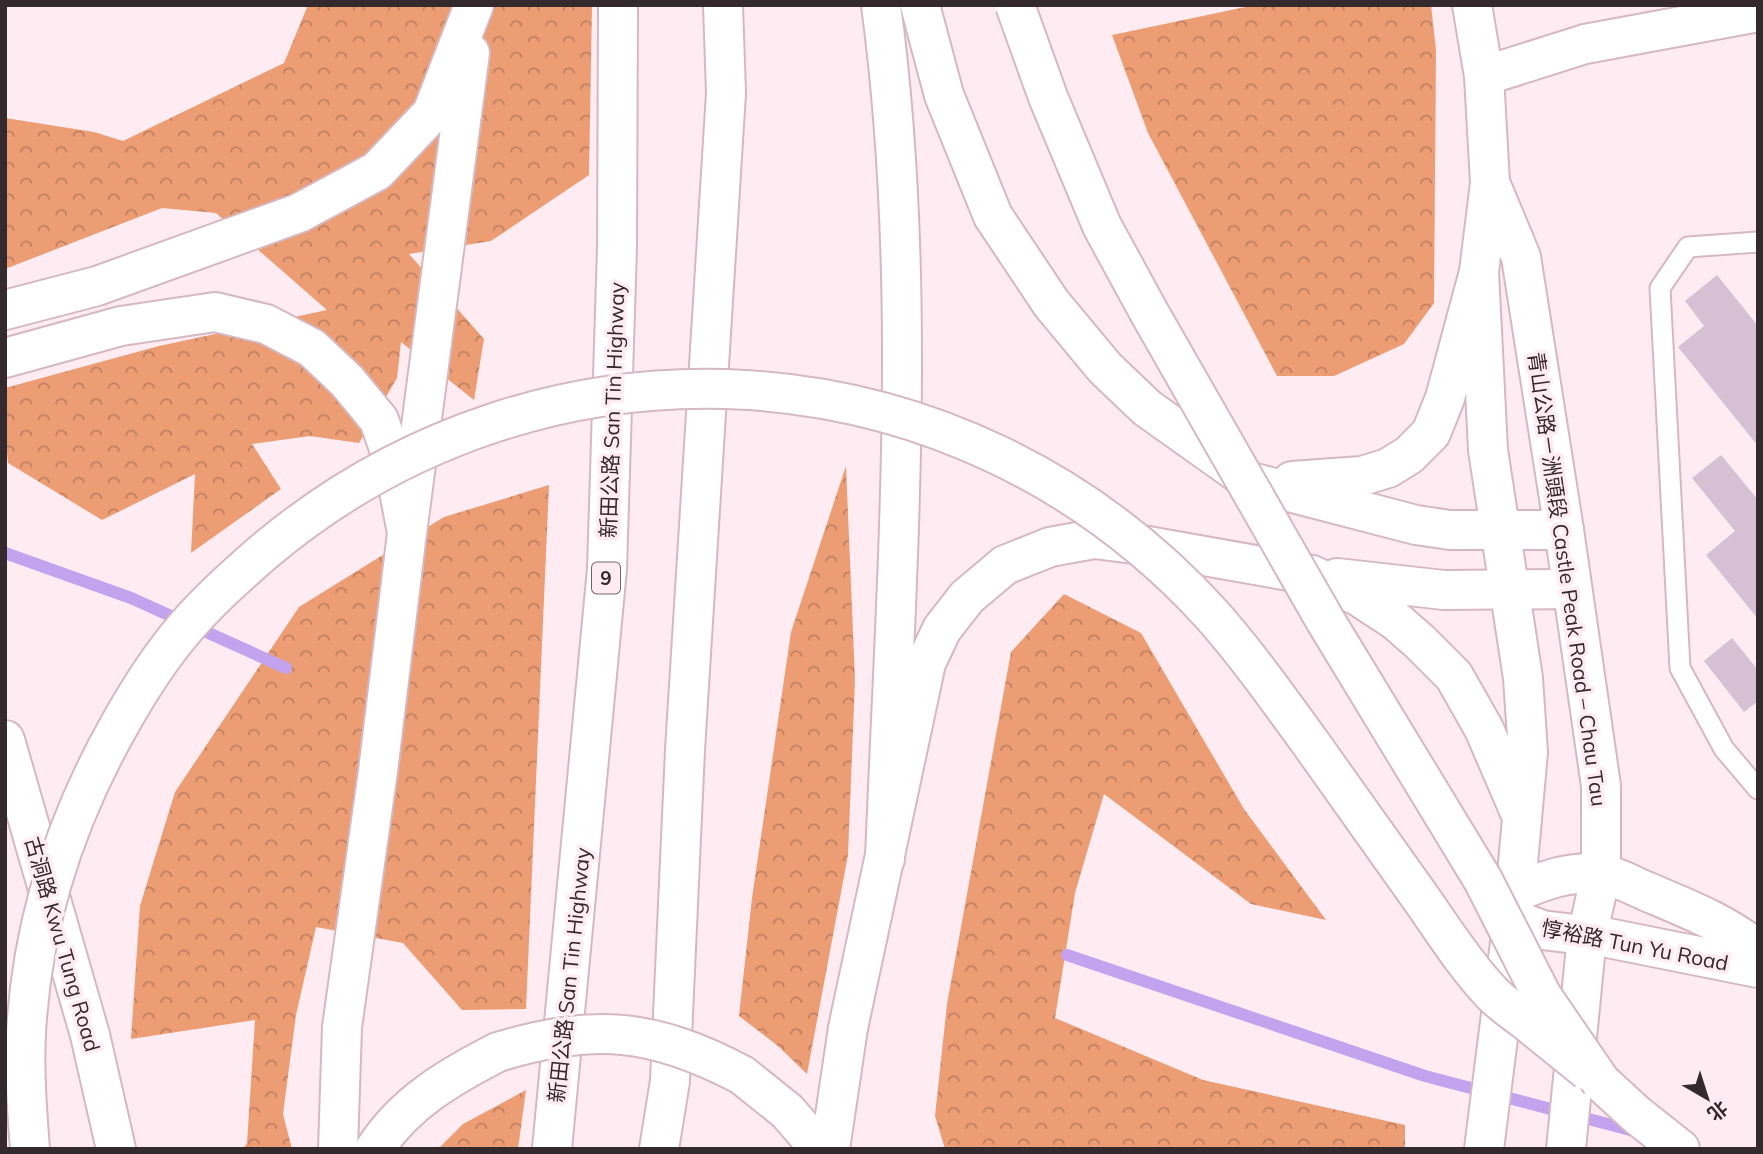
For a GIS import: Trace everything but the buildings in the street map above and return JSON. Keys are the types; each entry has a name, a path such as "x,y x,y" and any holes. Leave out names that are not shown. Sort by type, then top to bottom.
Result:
{"main road":[{"path":"5,310 97,286 299,213 377,171 432,113 475,5"},
{"path":"314,1149 342,1027 379,771 475,5"},
{"name":"新田公路 San Tin Highway","path":"552,1149 607,569 617,247 618,5"},
{"path":"659,1149 670,1081 685,737 726,93 723,5"},
{"path":"881,5 900,218 903,359 885,859"},
{"path":"920,5 944,95 993,216 1051,303 1105,368 1147,408 1251,482 1416,525 1450,530 1564,530"},
{"path":"1015,5 1048,97 1102,226 1325,620 1483,880 1587,1080"},
{"name":"青山公路－洲頭段 Castle Peak Road – Chau Tau","path":"1472,5 1484,76 1490,183 1479,272 1488,450 1523,678 1528,752 1486,1137"},
{"path":"1484,76 1586,44 1758,12"},
{"name":"青山公路－洲頭段 Castle Peak Road – Chau Tau","path":"1490,183 1521,257 1601,786 1601,874 1587,936 1587,1080 1566,1145"},
{"path":"1251,482 1362,477 1388,468 1409,454 1430,433 1446,398 1479,272"},
{"path":"5,359 121,326 215,312 265,324 312,348 347,381 379,420 393,460 407,533"},
{"path":"30,1149 26,1106 26,1033 34,963 48,894 71,824 102,757 144,683 184,629 232,579 288,532 336,497 381,470 438,443 499,420 568,402 674,389 714,388 821,398 873,409 923,424 1006,458 1112,524 1175,578 1239,647 1491,993 1587,1080 1680,1149"},
{"path":"830,1149 848,1028 926,663 942,629 967,597 1005,565 1050,547 1094,539 1312,575 1444,590 1572,589"},
{"path":"1312,575 1358,596 1396,621 1454,676 1484,729 1522,817"},
{"name":"古洞路 Kwu Tung Road","path":"5,740 90,1035 116,1149"},
{"name":"惇裕路 Tun Yu Road","path":"1758,950 1741,936 1702,915 1618,878 1601,874 1552,877 1513,906 1542,930 1758,968"},
{"path":"338,1149 342,1027"},
{"path":"374,1149 414,1103 454,1074 498,1052 538,1040 570,1035 623,1034 665,1042 705,1055 742,1075 787,1111 820,1149"}],"lane":[{"path":"1758,242 1688,247 1660,288 1680,668 1724,749 1758,789"}],"green space":[{"path":"308,5 592,5 589,175 491,241 409,254 484,339 474,400 401,342 397,378 359,443 310,436 252,444 281,489 191,553 195,474 102,520 8,463 5,388 159,346 327,310 216,213 162,208 5,269 5,118 94,132 123,141 284,63"},
{"path":"1255,5 1431,5 1436,50 1434,303 1404,344 1334,376 1277,376 1148,133 1112,35"},
{"path":"846,466 855,680 848,855 807,1074 778,1046 739,1016 752,898 791,632"},
{"path":"549,485 526,1009 462,1010 403,943 316,927 296,1015 283,1114 292,1149 243,1149 247,1143 255,1020 131,1039 140,906 175,792 299,607 444,517"},
{"path":"1064,594 1141,633 1244,809 1326,920 1251,904 1104,794 1075,893 1055,1018 1203,1080 1405,1125 1405,1149 945,1149 935,1116 947,1004 1011,652"},
{"path":"526,1090 518,1149 438,1149 463,1124"}],"waterway":[{"path":"5,553 131,598 286,668"},
{"path":"1067,955 1425,1076 1638,1132"}]}
